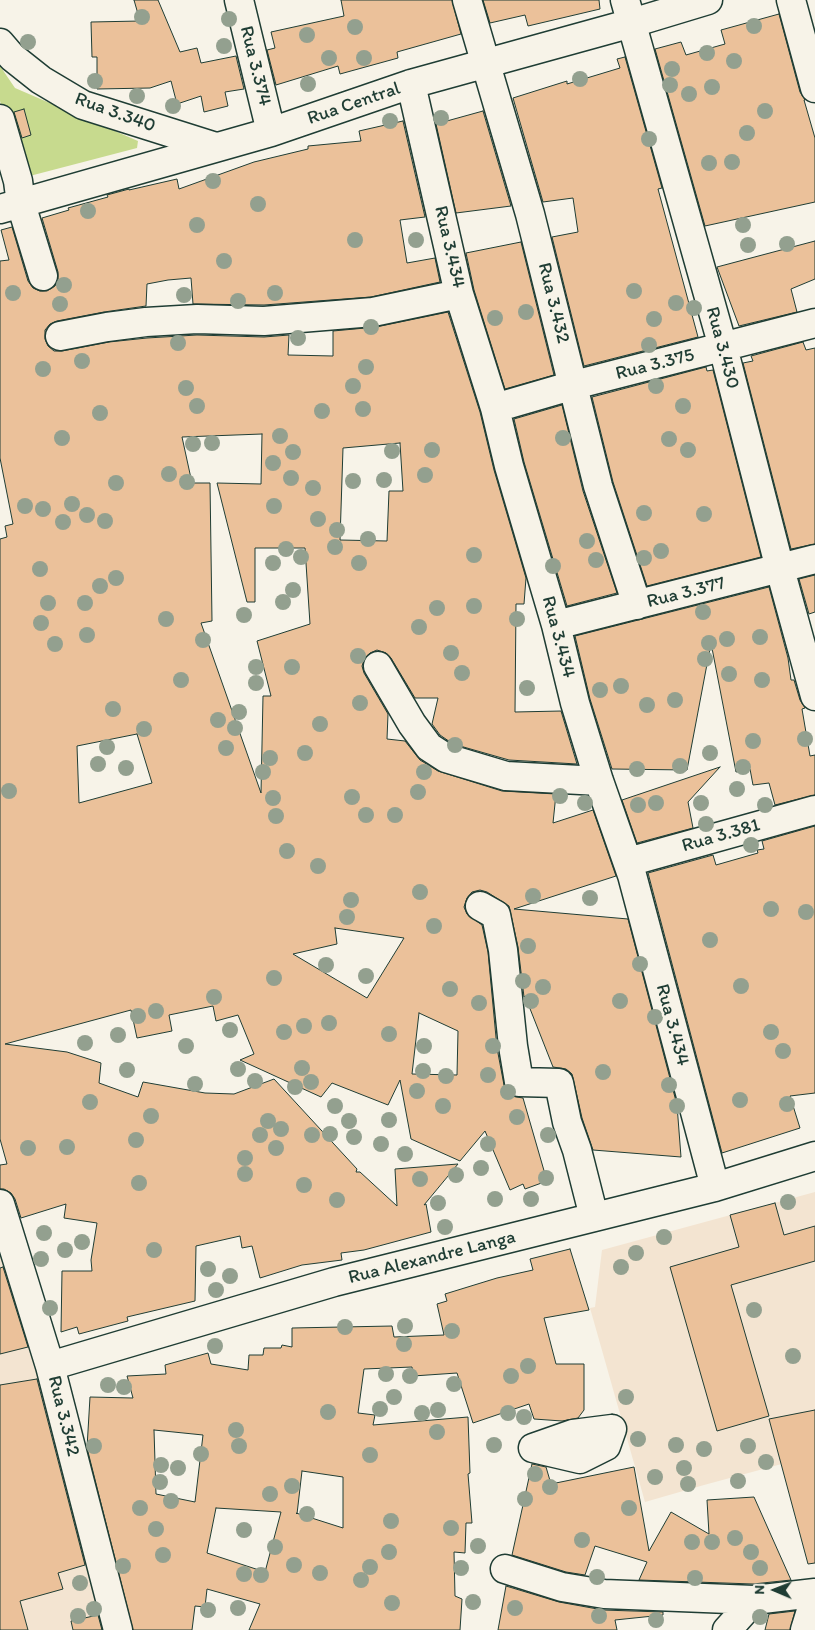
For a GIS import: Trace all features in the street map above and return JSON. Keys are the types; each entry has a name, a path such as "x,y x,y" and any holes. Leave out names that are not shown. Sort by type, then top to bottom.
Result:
{"street":[{"name":"Rua 3.374","path":"239,0 272,132"},
{"name":"Rua 3.432","path":"467,0 530,214 598,486 638,605"},
{"name":"Rua Central","path":"10,207 272,132 411,84 486,62 629,11 708,0"},
{"path":"791,0 815,88"},
{"name":"Rua 3.430","path":"629,11 723,347 815,696"},
{"name":"Rua 3.340","path":"0,42 12,57 41,80 83,105 216,147"},
{"name":"Rua 3.434","path":"411,84 460,294 496,408 510,466 556,625 575,702 599,781 628,862 714,1187"},
{"path":"0,119 18,181 10,207 43,276"},
{"path":"60,336 146,322 197,319 264,321 373,312 460,294"},
{"name":"Rua 3.375","path":"496,408 574,385 815,323"},
{"name":"Rua 3.377","path":"556,625 815,559"},
{"path":"378,666 423,740 429,747 446,758 506,776 599,781"},
{"name":"Rua 3.381","path":"628,862 815,810"},
{"path":"480,906 496,915 503,950 519,1082 559,1083 567,1122 577,1150 594,1217"},
{"name":"Rua Alexandre Langa","path":"50,1366 334,1282 714,1187 815,1156"},
{"name":"Rua 3.342","path":"0,1204 50,1366 118,1630"},
{"path":"505,1568 562,1587 604,1594 754,1600 815,1593"},
{"path":"805,1630 815,1598"},
{"path":"727,1630 754,1600"}],"shaded area":[{"path":"815,1192 815,1455 645,1502 590,1308 595,1307 602,1250"},
{"path":"0,1204 118,1630 0,1630"}],"green space":[{"path":"0,66 15,88 138,141 137,148 22,178 0,101"}],"building":[{"path":"134,0 158,0 180,52 197,48 201,63 236,56 244,89 225,92 228,106 204,112 201,96 177,104 171,81 150,88 97,89 97,57 92,57 91,22 140,21"},
{"path":"341,0 452,0 461,34 397,52 398,58 340,74 338,66 276,85 267,50 275,48 271,32 344,16"},
{"path":"483,0 599,0 600,9 528,26 525,15 490,23"},
{"path":"779,14 800,92 805,100 815,138 815,202 705,226 655,49 681,42 686,55 725,44 721,30"},
{"path":"625,57 662,188 658,189 698,337 584,366 552,237 578,232 573,198 543,202 513,98 567,81 567,84 620,68 617,59"},
{"path":"24,109 31,135 22,138 14,112"},
{"path":"483,111 511,206 456,213 436,124"},
{"path":"403,121 425,217 400,220 407,263 435,258 440,282 371,297 264,305 193,304 191,278 168,280 147,284 146,306 57,321 50,324 45,330 45,339 48,346 54,351 62,351 109,342 147,338 197,335 264,337 289,335 288,355 333,356 333,331 376,327 448,312 480,412 494,470 526,578 524,604 516,604 515,712 561,711 577,764 509,760 453,744 440,735 432,724 438,698 415,698 386,653 377,650 370,653 365,658 362,666 364,673 388,714 387,739 405,741 420,760 438,771 502,791 556,794 553,823 593,810 616,876 514,909 628,919 677,1105 681,1157 593,1150 582,1118 572,1074 566,1069 553,1067 524,997 518,947 509,906 487,892 480,890 472,892 467,898 464,907 467,914 482,925 488,952 497,1048 504,1085 506,1091 511,1096 523,1098 547,1181 525,1189 523,1184 510,1190 485,1131 460,1161 411,1139 400,1080 388,1105 332,1083 321,1097 240,1060 254,1054 238,1015 216,1021 213,1006 169,1015 172,1031 137,1038 131,1010 5,1044 67,1052 101,1063 99,1083 138,1097 143,1082 205,1093 234,1094 274,1079 357,1169 356,1172 360,1172 397,1206 395,1169 458,1164 424,1205 426,1204 431,1232 364,1250 341,1253 342,1260 302,1265 260,1278 252,1246 242,1248 240,1236 196,1246 195,1301 127,1317 128,1321 79,1334 77,1327 61,1332 62,1271 92,1271 91,1260 97,1223 64,1218 66,1204 21,1218 11,1193 0,1189 0,1165 7,1164 0,1139 0,539 7,537 5,526 13,524 0,458 0,261 9,260 1,230 12,227 28,281 33,288 47,291 55,286 58,272 42,218 129,189 177,179 179,189 254,162 308,149 308,146 361,141 359,131","holes":["262,434 261,484 217,483 247,602 255,602 255,548 305,548 310,624 257,641 271,696 263,696 261,793 201,623 212,621 210,483 192,483 182,437","400,443 403,491 389,491 387,541 340,540 343,448","137,734 152,783 79,803 77,746","335,928 404,938 367,998 293,954 337,944","419,1013 458,1031 457,1075 412,1074"]},
{"path":"815,241 815,279 791,289 797,312 739,326 717,267"},
{"path":"521,242 554,375 505,389 474,290 466,253"},
{"path":"803,342 806,350 815,348 815,544 791,549 743,363 753,361 751,356"},
{"path":"706,367 707,371 713,370 761,557 647,586 613,482 592,397"},
{"path":"562,405 583,491 617,593 567,606 524,462 514,419"},
{"path":"815,575 815,612 809,614 799,579"},
{"path":"769,587 788,658 791,680 794,680 800,700 805,708 802,709 810,756 815,755 815,795 775,805 769,783 753,785 750,769 736,772 711,643 687,770 612,769 590,699 575,636"},
{"path":"720,767 688,802 693,828 637,843 622,800"},
{"path":"815,826 815,1093 790,1096 800,1128 722,1153 648,873 713,855 716,865 758,853 757,850 764,849 762,841"},
{"path":"775,1203 784,1235 815,1226 815,1261 731,1285 769,1416 717,1431 670,1267 739,1247 730,1215"},
{"path":"570,1249 589,1310 544,1318 556,1364 584,1364 584,1410 578,1418 562,1421 534,1419 529,1404 473,1423 457,1373 413,1376 412,1367 364,1369 358,1413 375,1415 373,1425 468,1417 470,1473 468,1474 472,1523 466,1523 465,1553 454,1552 455,1596 462,1599 460,1630 249,1630 260,1604 207,1589 205,1607 195,1606 192,1630 133,1630 87,1448 90,1397 133,1398 127,1376 166,1374 165,1365 208,1353 211,1364 248,1370 249,1355 263,1355 264,1348 281,1348 282,1345 292,1347 292,1328 392,1326 394,1337 444,1335 437,1304 447,1301 445,1294 497,1278 533,1270 530,1259","holes":["154,1430 203,1435 195,1502 156,1494","302,1471 343,1477 343,1528 297,1513","216,1508 281,1512 265,1572 207,1553"]},
{"path":"3,1267 28,1347 0,1354 0,1268"},
{"path":"37,1379 85,1565 58,1573 63,1589 20,1601 28,1630 0,1630 0,1385"},
{"path":"815,1410 815,1563 808,1564 769,1419"},
{"path":"532,1464 546,1467 551,1484 634,1467 649,1551 671,1512 709,1534 707,1500 754,1497 791,1580 753,1584 639,1580 647,1562 595,1546 585,1575 566,1572 512,1555"},
{"path":"506,1586 559,1602 603,1610 663,1612 663,1615 615,1620 617,1630 498,1630"},
{"path":"795,1611 790,1630 765,1630 769,1614"},
{"path":"98,1615 102,1630 73,1630 71,1621"}]}
